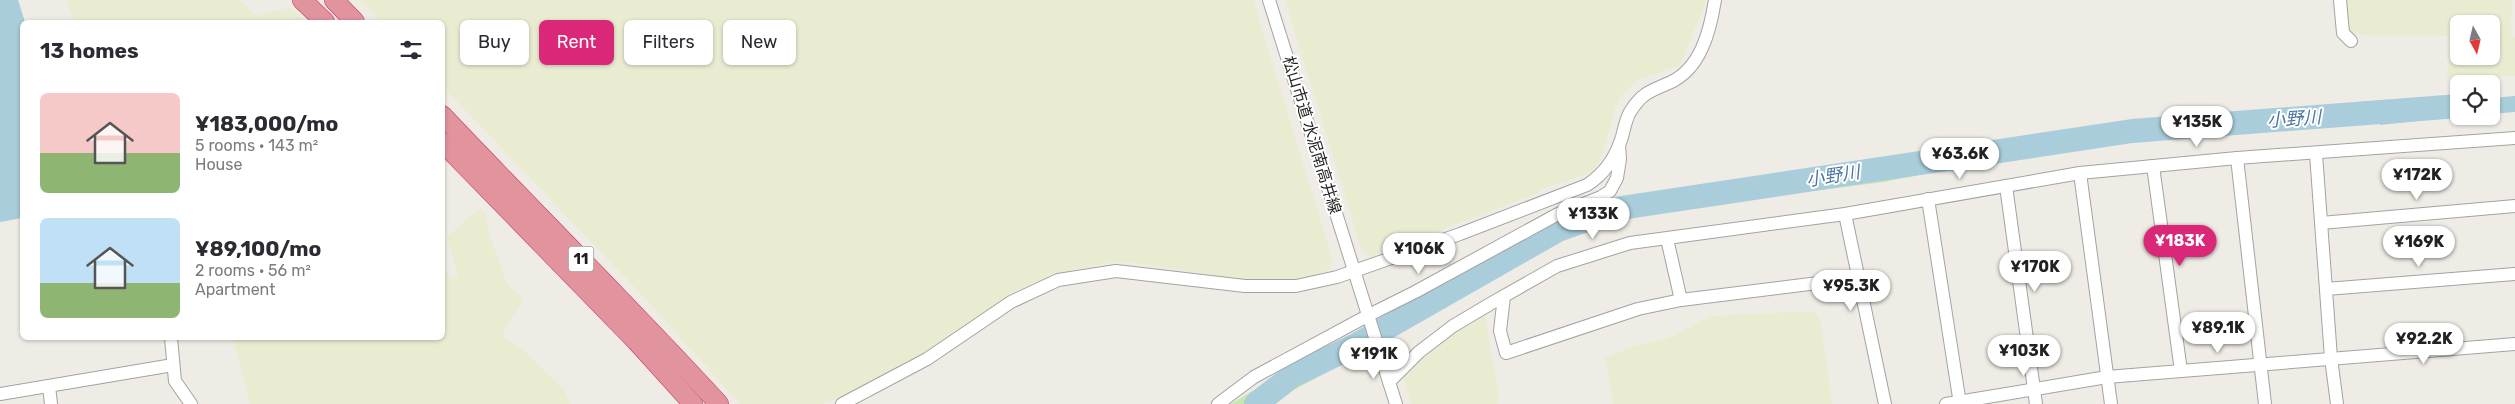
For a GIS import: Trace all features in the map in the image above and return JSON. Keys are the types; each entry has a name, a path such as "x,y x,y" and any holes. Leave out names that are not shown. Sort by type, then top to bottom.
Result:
{"highway":[{"path":"302,0 323,20"},
{"path":"334,0 353,20"},
{"name":"11","path":"445,118 554,233 649,328 719,404"},
{"name":"11","path":"445,145 693,404"}],"street":[{"name":"松山市道 水泥南高井線","path":"1269,0 1396,404"},
{"path":"842,404 927,359 1011,302 1058,280 1116,271 1245,286 1296,286 1354,271 1460,234 1587,185 1600,177 1619,145 1629,113 1642,97 1653,88 1670,83 1685,72 1704,47 1710,29 1715,0"},
{"path":"2340,0 2343,33 2352,41"},
{"path":"1389,382 1419,352 1453,326 1504,296 1557,266 1630,243 1845,214 2080,173 2237,158 2316,154 2515,138"},
{"path":"1218,404 1254,378 1370,319 1415,292 1558,214 1610,191 1617,178 1620,159 1619,145"},
{"path":"2316,154 2331,358 2337,404"},
{"path":"2237,158 2265,404"},
{"path":"2153,166 2180,371"},
{"path":"2080,173 2110,404"},
{"path":"2006,186 2036,404"},
{"path":"1928,199 1960,403"},
{"path":"2321,224 2515,206"},
{"path":"1845,214 1885,404"},
{"path":"1667,239 1681,300"},
{"path":"2326,289 2515,274"},
{"path":"1504,296 1500,331 1506,353 1638,309 1681,300 1858,278"},
{"path":"171,340 175,381 190,404"},
{"path":"1946,404 2107,377 2515,344"},
{"path":"0,394 173,365"},
{"path":"49,386 51,404"}],"green space":[{"path":"66,0 240,0 256,16 291,7 304,20 74,20"},
{"path":"359,0 1253,0 1332,258 1330,269 1310,277 1283,281 1244,280 1121,261 1070,270 1012,293 927,352 879,379 834,400 822,404 740,404 639,292 445,89 445,20 379,20"},
{"path":"1285,0 1707,0 1680,65 1637,80 1621,96 1616,106 1601,158 1593,172 1541,189 1536,194 1369,257 1361,248"},
{"path":"2344,0 2512,0 2511,36 2515,37 2515,76 2450,75 2450,78 2447,78 2450,36 2353,35 2348,28"},
{"path":"2377,104 2379,121 2140,140 1983,162 1884,182 1705,205 1610,222 1574,233 1521,260 1348,358 1335,368 1267,404 1231,404 1325,346 1339,342 1558,221 1607,202 1860,168 2064,132 2179,119"},
{"path":"480,208 486,212 489,233 507,284 524,300 505,327 503,337 522,349 564,389 570,404 250,404 234,340 445,340 445,270 453,279 458,275 447,237"},
{"path":"1815,312 1821,323 1832,404 1613,404 1608,370 1604,358 1637,345 1668,338 1711,316"},
{"path":"1482,314 1485,315 1499,399 1497,404 1411,404 1403,376 1433,347"}],"water":[{"path":"0,0 18,0 24,20 20,20 20,218 0,222"},
{"path":"2515,96 2515,112 2500,113 2500,97"},
{"path":"2377,100 2450,101 2450,118 2380,125"}],"waterway":[{"name":"小野川","path":"1256,404 1292,376 1358,344 1558,230 1621,208 2132,131 2450,107"}]}
